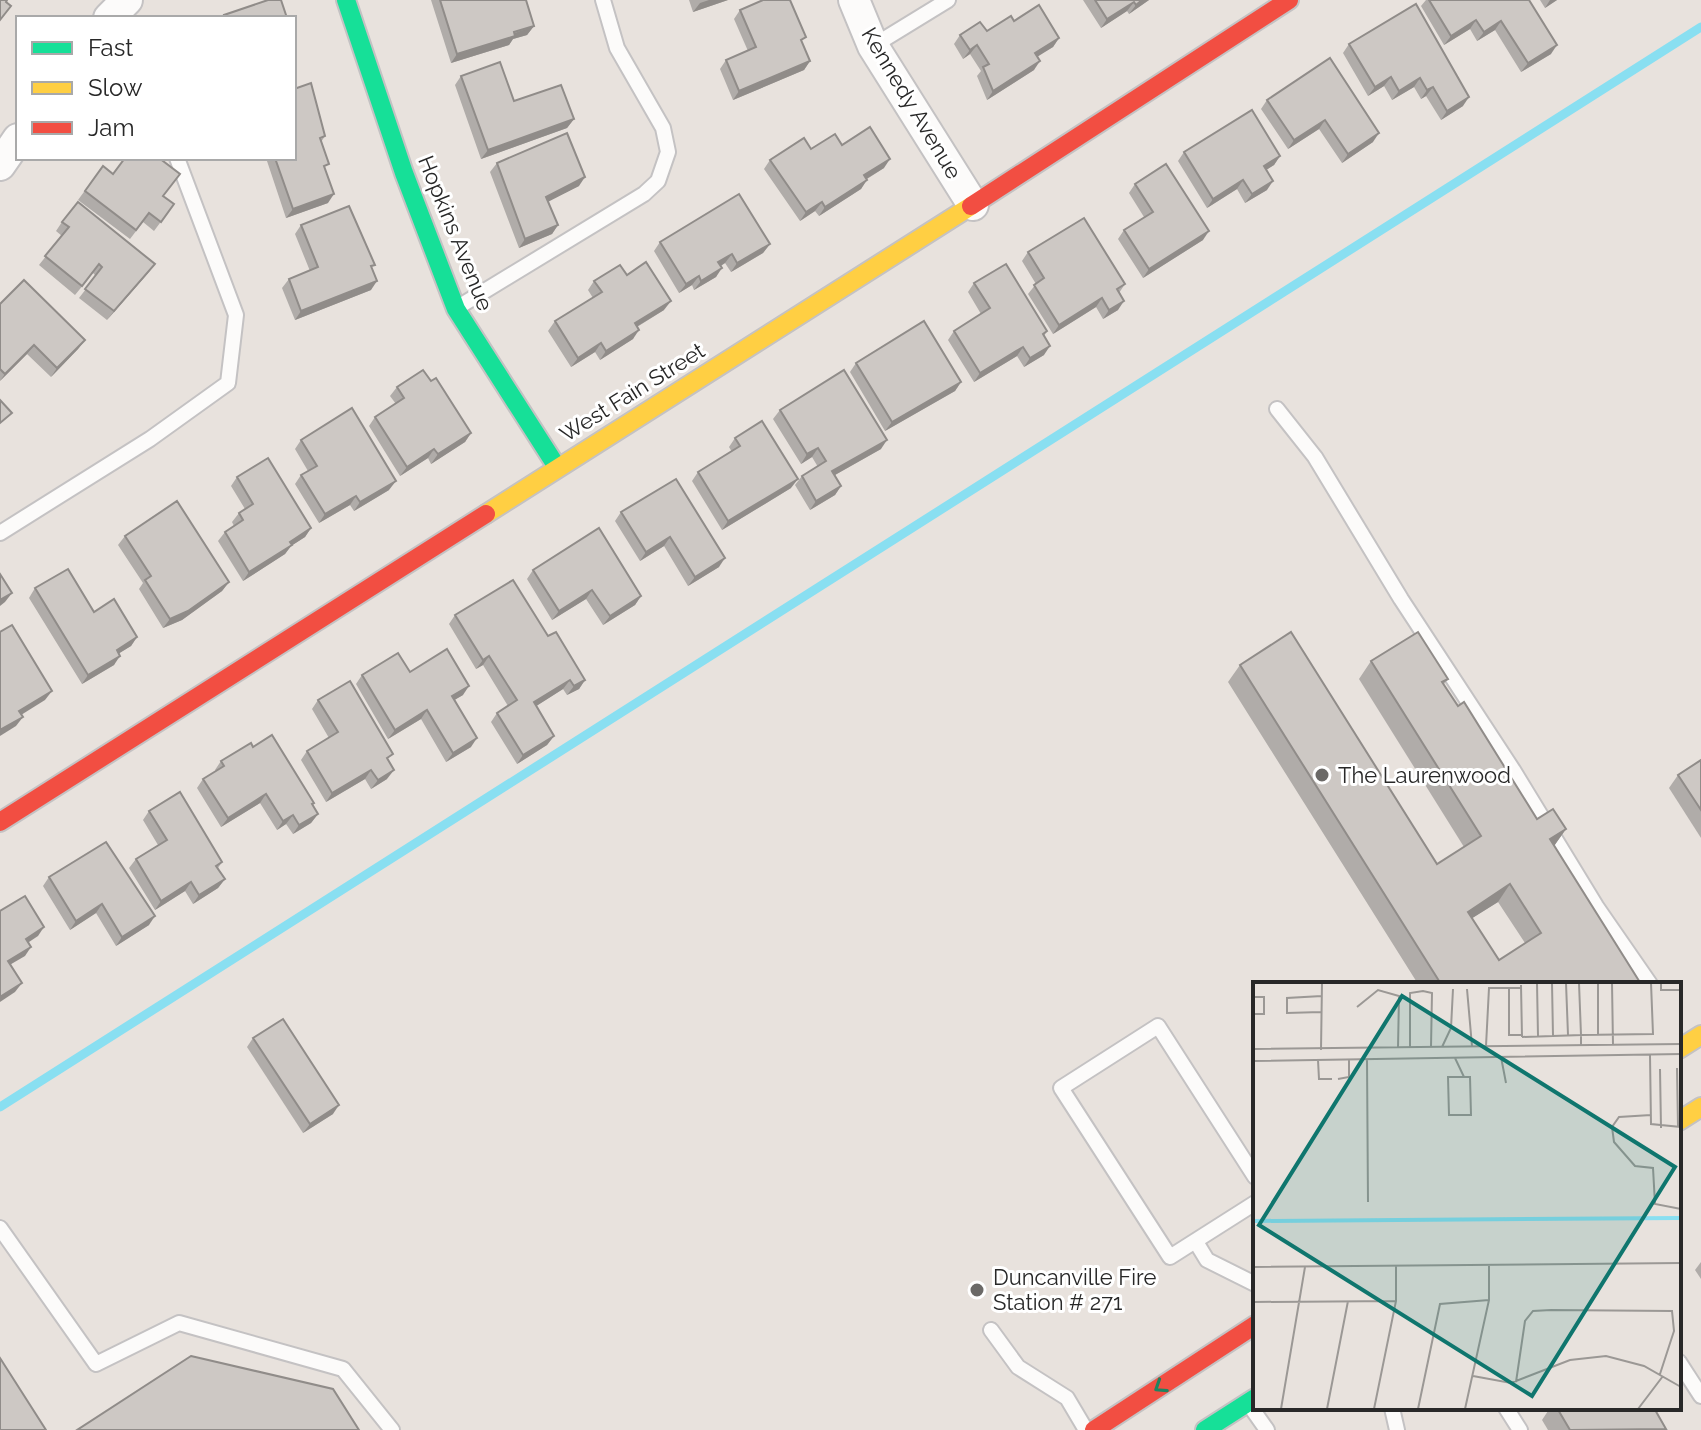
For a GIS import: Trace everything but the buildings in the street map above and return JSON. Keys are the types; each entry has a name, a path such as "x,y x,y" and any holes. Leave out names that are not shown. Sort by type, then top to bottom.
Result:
{"street":[{"path":"111,16 127,0"},
{"name":"Hopkins Avenue","path":"346,0 404,173 456,309 557,467"},
{"name":"Kennedy Avenue","path":"854,0 873,46 973,205"},
{"name":"West Fain Street","path":"0,822 973,205 1289,0"},
{"path":"0,165 16,142"},
{"path":"1681,1046 1701,1035"},
{"path":"1681,1120 1701,1107"},
{"path":"1094,1430 1253,1326"},
{"path":"1205,1430 1251,1400"}],"lane":[{"path":"456,309 644,194 658,181 668,152 663,128 617,48 603,0"},
{"path":"873,46 948,0"},
{"path":"0,533 150,439 228,383 236,315 178,160"},
{"path":"1277,409 1315,457 1401,599 1513,770 1596,906 1649,982"},
{"path":"1253,1174 1158,1026 1061,1088 1170,1257 1253,1204"},
{"path":"0,1228 96,1364 179,1323 343,1369 392,1430"},
{"path":"1196,1242 1207,1260 1253,1283"},
{"path":"991,1330 1018,1367 1067,1398 1086,1430"},
{"path":"1681,1365 1701,1396"},
{"path":"1256,1410 1267,1430"},
{"path":"1392,1410 1397,1430"},
{"path":"1507,1410 1520,1430"}],"waterway":[{"path":"0,1107 1701,27"}],"traffic: fast":[{"path":"346,0 404,173 456,309 557,467"},
{"path":"1205,1430 1253,1399"}],"traffic: slow":[{"path":"486,514 971,206"},
{"path":"1681,1048 1701,1035"},
{"path":"1681,1120 1701,1107"}],"traffic: jam":[{"path":"971,206 1289,0"},
{"path":"0,822 486,514"},
{"path":"1094,1430 1253,1326"}],"place":[{"name":"The Laurenwood","path":"1322,775"},
{"name":"Duncanville Fire Station # 271","path":"977,1290"}]}
